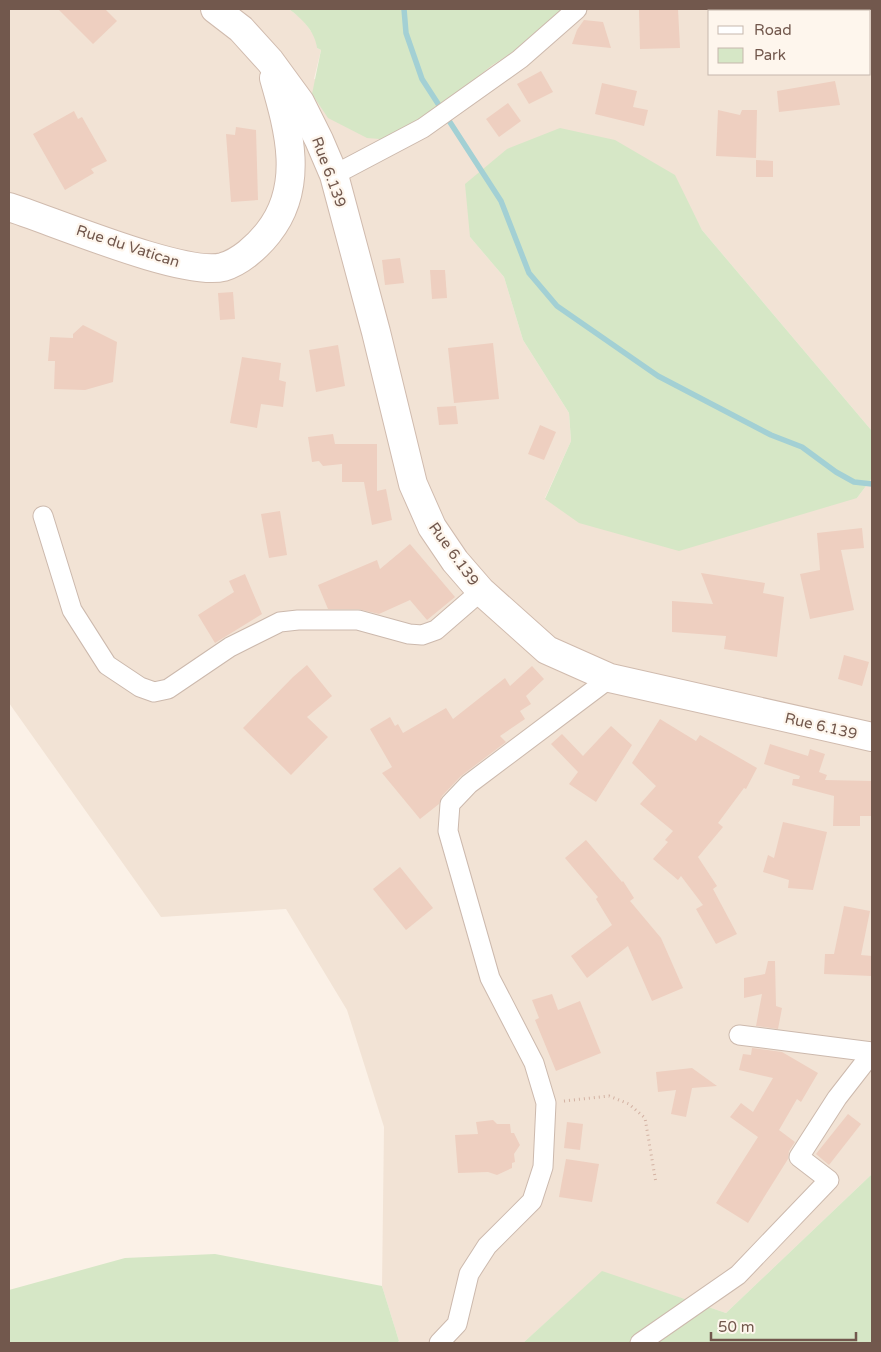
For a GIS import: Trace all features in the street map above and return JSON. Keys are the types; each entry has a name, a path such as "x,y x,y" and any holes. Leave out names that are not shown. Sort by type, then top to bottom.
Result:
{"street":[{"path":"334,175 423,128 520,59 577,9"},
{"name":"Rue 6.139","path":"224,12 270,61 300,102 319,140 334,175 376,332 413,484 432,527 455,561 481,591 546,650 610,678 872,737"},
{"name":"Rue du Vatican","path":"9,207 166,261 203,268 222,267 238,259 261,242 278,220 289,193 291,155 284,112 270,61"},
{"path":"43,516 72,610 107,665 140,688 154,692 168,689 230,647 280,622 298,620 358,620 409,634 422,635 436,630 481,591"},
{"path":"439,1343 457,1324 470,1274 488,1246 532,1201 543,1168 546,1103 534,1063 490,978 448,831 450,804 476,778 610,678"},
{"path":"640,1343 738,1275 829,1180 798,1157 837,1098 872,1052 739,1035"}],"path":[{"path":"546,1103 609,1096 629,1104 645,1118 656,1183"}],"shaded area":[{"path":"9,9 289,9 302,19 316,38 317,48 321,50 314,79 491,66 581,9 872,9 872,431 702,230 674,175 615,141 470,237 504,277 523,340 569,413 571,441 545,498 857,498 872,478 872,1174 726,1313 602,1272 523,1343 397,1343 399,1341 382,1286 384,1127 347,1010 286,909 161,917 9,703"}],"green space":[{"path":"289,9 581,9 491,66 404,137 392,140 367,138 328,118 312,94 321,50 317,48 314,36 307,26"},
{"path":"560,128 615,140 675,175 702,230 872,431 872,478 857,498 679,551 579,523 545,499 571,441 569,413 523,340 504,277 470,237 465,184 507,149"},
{"path":"872,1174 872,1343 523,1343 602,1271 726,1313"},
{"path":"215,1254 382,1286 399,1341 397,1343 9,1343 9,1290 125,1258"}],"building":[{"path":"58,9 105,9 117,21 93,44"},
{"path":"639,9 678,9 680,48 640,49"},
{"path":"584,20 603,22 611,48 572,44 577,30"},
{"path":"541,71 553,92 529,104 517,84"},
{"path":"835,81 840,105 779,112 777,91"},
{"path":"602,83 637,91 633,107 648,110 644,126 595,114"},
{"path":"508,103 521,121 499,137 486,119"},
{"path":"718,110 740,115 742,110 757,110 756,158 716,156"},
{"path":"74,111 78,119 82,117 107,161 91,169 94,173 65,190 33,134"},
{"path":"236,127 256,130 258,200 231,202 226,134 235,135"},
{"path":"756,160 773,161 773,177 756,177"},
{"path":"400,258 404,283 385,285 382,260"},
{"path":"430,270 445,270 447,298 432,299"},
{"path":"233,292 235,319 220,320 218,293"},
{"path":"83,325 117,342 113,382 85,390 54,389 55,361 48,361 50,337 73,338 73,334"},
{"path":"493,343 499,399 454,403 448,348"},
{"path":"338,345 345,386 316,392 309,350"},
{"path":"242,357 281,363 279,380 286,382 283,407 261,404 257,428 230,423"},
{"path":"456,406 458,424 439,425 437,407"},
{"path":"540,425 556,432 544,460 528,454"},
{"path":"333,434 335,444 377,444 377,491 386,489 392,520 372,525 364,482 342,482 342,464 323,466 319,461 312,462 308,437"},
{"path":"280,511 287,555 269,558 261,514"},
{"path":"862,528 864,548 841,550 854,610 810,619 800,574 820,570 817,533"},
{"path":"410,544 455,597 427,620 410,600 379,614 358,609 328,609 318,585 377,560 380,569"},
{"path":"701,573 765,583 763,593 784,597 777,657 724,649 726,636 672,632 672,601 713,604"},
{"path":"245,574 262,614 215,643 198,615 234,592 229,581"},
{"path":"844,655 869,662 862,686 838,679"},
{"path":"307,665 332,696 307,717 328,737 291,775 243,728"},
{"path":"532,666 544,679 526,696 531,704 520,711 525,719 500,736 506,742 461,776 442,796 439,804 420,819 382,773 392,767 370,729 390,717 395,726 398,724 403,733 446,708 453,719 505,678 510,686"},
{"path":"660,719 696,741 700,735 757,768 746,789 744,788 718,823 723,827 698,857 717,886 713,889 737,934 716,944 696,909 703,905 681,876 678,880 653,859 668,842 665,840 673,831 640,804 656,786 632,763"},
{"path":"611,726 632,745 596,802 569,784 578,772 551,744 562,734 583,756"},
{"path":"770,744 808,756 810,749 825,754 819,772 827,775 825,780 872,781 872,816 860,816 860,826 833,826 834,796 792,785 793,779 799,779 800,776 764,764"},
{"path":"783,822 827,832 813,890 788,888 789,880 763,872 768,855 774,858"},
{"path":"586,840 623,881 634,898 630,901 661,938 683,988 652,1001 628,946 587,978 571,956 612,925 596,899 598,897 565,858"},
{"path":"400,867 433,908 406,930 373,889"},
{"path":"844,906 870,911 861,955 872,956 872,976 824,974 825,954 834,954"},
{"path":"768,961 775,961 776,1006 782,1008 778,1029 756,1026 762,994 744,998 744,978 765,974"},
{"path":"552,994 558,1010 580,1001 601,1053 556,1071 535,1020 539,1018 532,1000"},
{"path":"752,1048 782,1052 818,1073 801,1102 797,1099 779,1130 795,1142 789,1151 788,1159 748,1223 716,1203 758,1137 730,1117 741,1103 753,1112 773,1078 739,1070 743,1054 751,1055"},
{"path":"692,1068 717,1086 692,1088 686,1117 671,1114 676,1090 658,1092 656,1072"},
{"path":"848,1114 861,1124 829,1165 816,1154"},
{"path":"493,1120 497,1124 510,1124 511,1133 514,1133 520,1145 514,1154 515,1162 512,1163 512,1168 497,1175 488,1172 458,1173 455,1135 478,1134 476,1122"},
{"path":"567,1122 583,1124 580,1150 564,1148"},
{"path":"566,1159 599,1164 592,1202 559,1197"}],"waterway":[{"path":"404,9 406,33 422,79 501,201 529,273 557,306 658,376 771,435 802,447 836,472 854,482 872,484"}]}
